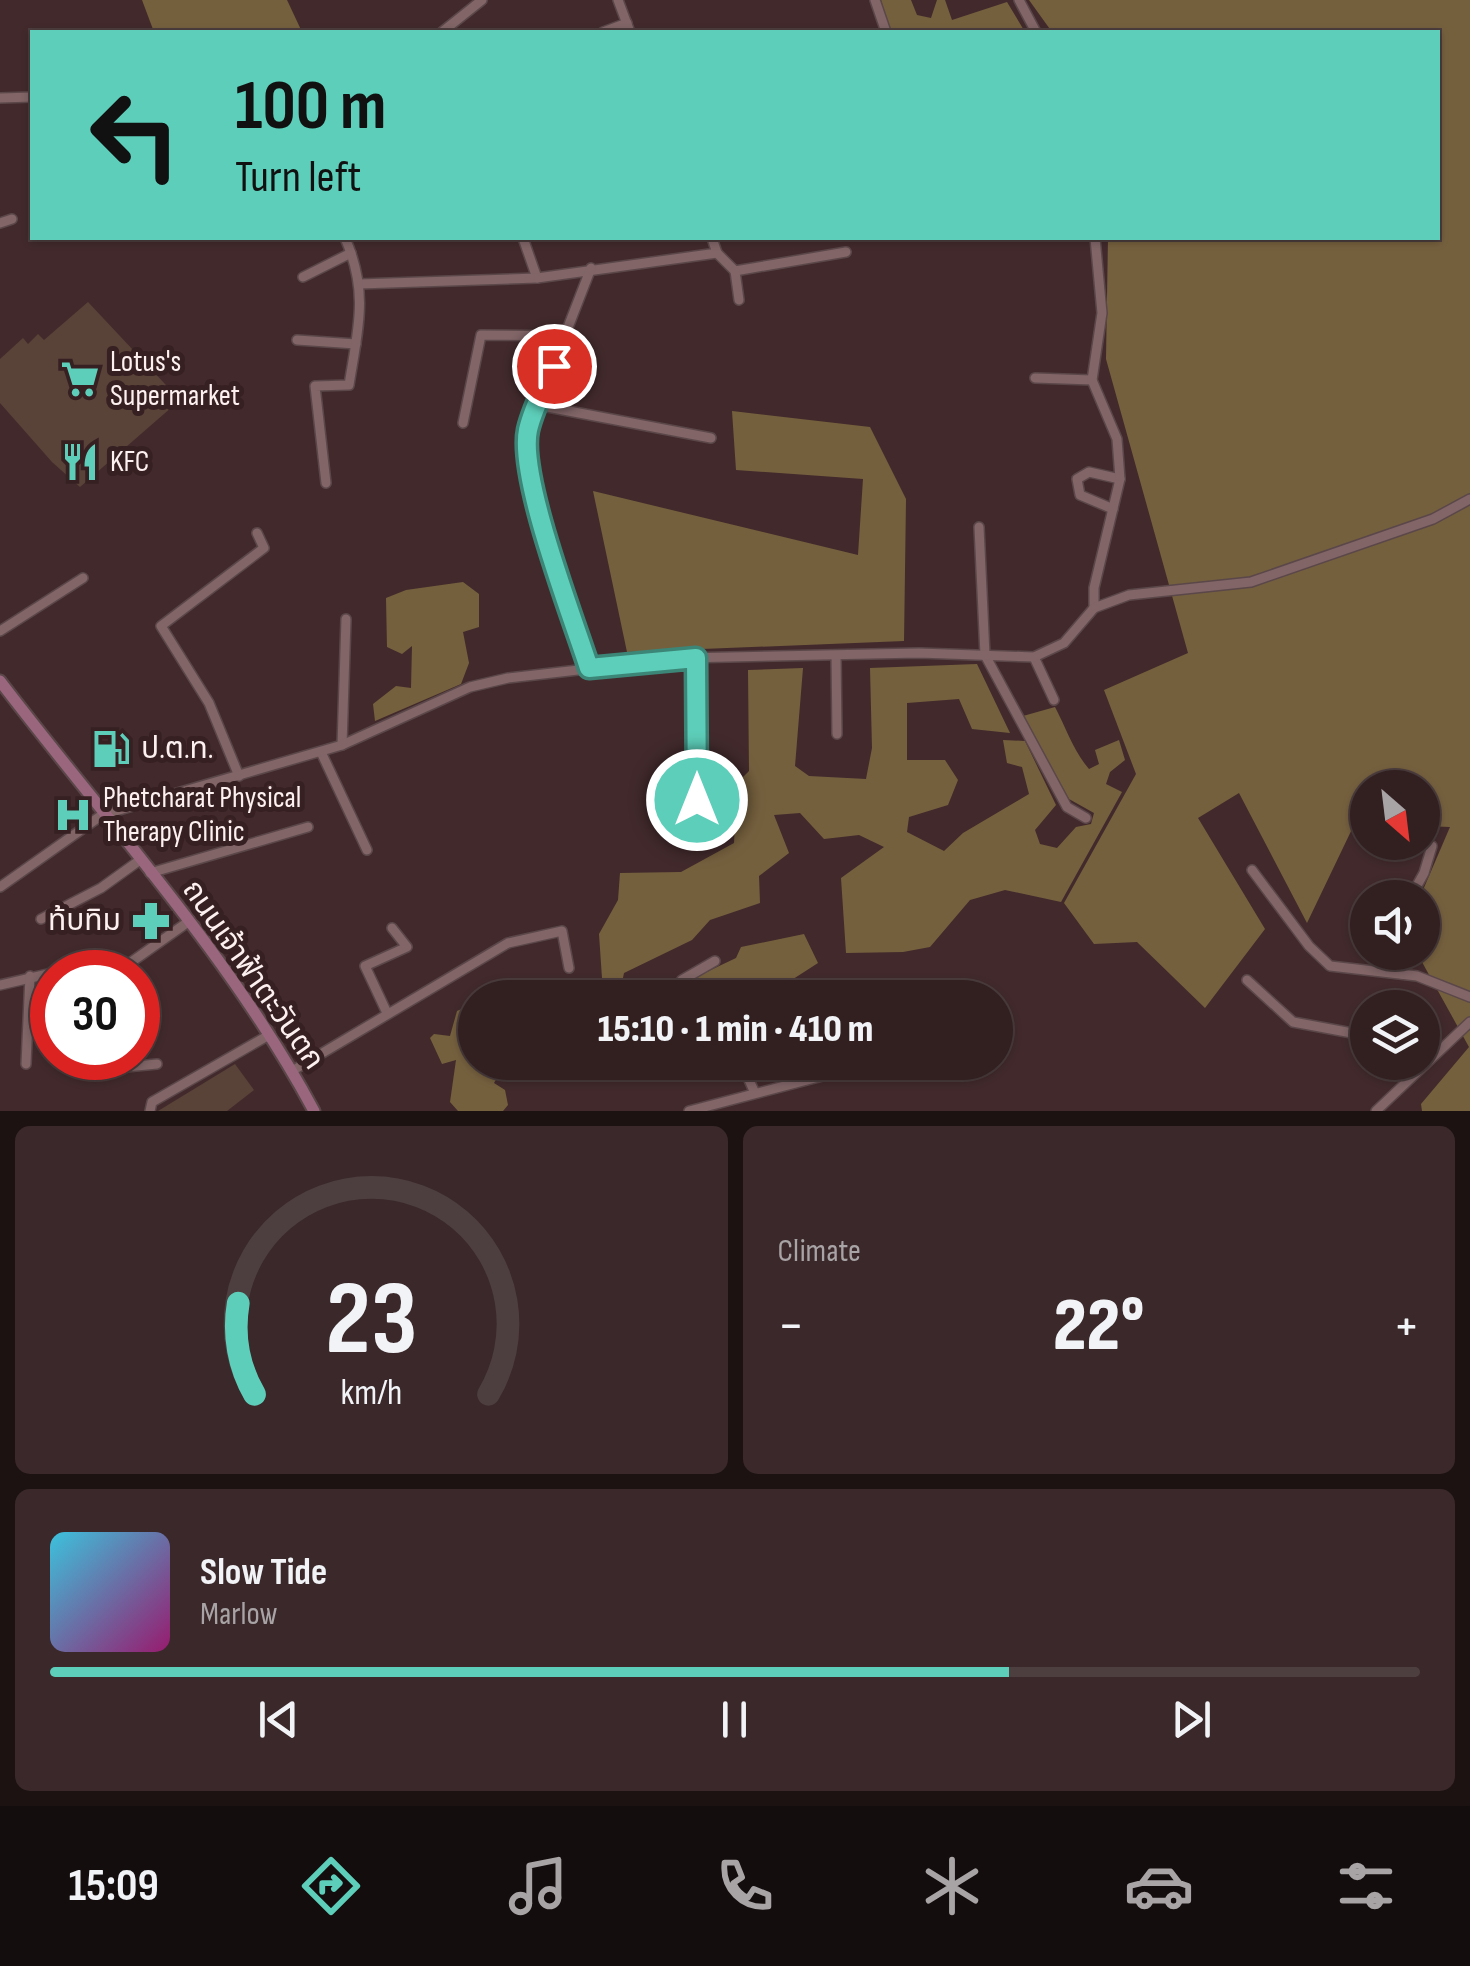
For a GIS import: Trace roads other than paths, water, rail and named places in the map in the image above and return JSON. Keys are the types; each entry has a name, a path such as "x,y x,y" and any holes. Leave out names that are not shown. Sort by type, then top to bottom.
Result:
{"main road":[{"name":"ถนนเจ้าฟ้าตะวันตก","path":"0,680 188,922 269,1035 314,1111"}],"street":[{"path":"444,30 482,0"},
{"path":"618,0 628,28"},
{"path":"875,0 885,30"},
{"path":"1019,0 1035,30"},
{"path":"0,98 30,97"},
{"path":"0,223 12,219"},
{"path":"326,483 315,386 349,385 362,311 360,284 345,240"},
{"path":"525,240 537,278"},
{"path":"713,240 717,253 735,271 738,300"},
{"path":"1094,608 1094,588 1120,479 1116,439 1092,380 1102,313 1095,240"},
{"path":"735,271 846,252"},
{"path":"303,278 352,253"},
{"path":"360,284 537,278 717,253"},
{"path":"589,668 547,542 529,466 527,433 591,268"},
{"path":"463,423 481,335 564,336"},
{"path":"296,340 356,344"},
{"path":"1035,378 1092,380"},
{"path":"537,404 711,438"},
{"path":"1113,510 1080,495 1077,479 1088,472 1120,479"},
{"path":"0,887 102,815 321,752 470,687 589,668 696,658 918,652 1034,656 1064,643 1094,608 1129,595 1250,582 1432,520 1470,500"},
{"path":"980,527 984,655 1067,807 1086,818"},
{"path":"239,776 209,704 161,626 264,548 257,533"},
{"path":"0,631 83,578"},
{"path":"342,744 346,619"},
{"path":"836,656 837,734"},
{"path":"1034,656 1054,700"},
{"path":"696,658 697,800"},
{"path":"321,752 367,850"},
{"path":"150,873 308,826"},
{"path":"41,920 101,888 140,860"},
{"path":"1252,870 1309,946 1330,966 1402,974 1470,997"},
{"path":"149,950 188,922"},
{"path":"386,1013 365,966 407,947 392,928"},
{"path":"292,1071 508,943 562,930 569,968"},
{"path":"682,980 714,961"},
{"path":"1401,970 1402,974"},
{"path":"0,985 30,976 26,1064"},
{"path":"1247,980 1293,1022 1350,1033"},
{"path":"1440,1047 1470,1022"},
{"path":"150,1111 152,1102 269,1035"},
{"path":"749,1080 754,1092"},
{"path":"689,1111 803,1080"},
{"path":"1376,1111 1404,1080"}],"place":[{"name":"Lotus's Supermarket","path":"80,379"},
{"name":"KFC","path":"80,462"},
{"name":"ป.ต.ท.","path":"111,749"},
{"name":"Phetcharat Physical Therapy Clinic","path":"73,815"},
{"name":"ท้บทิม","path":"151,921"}]}
